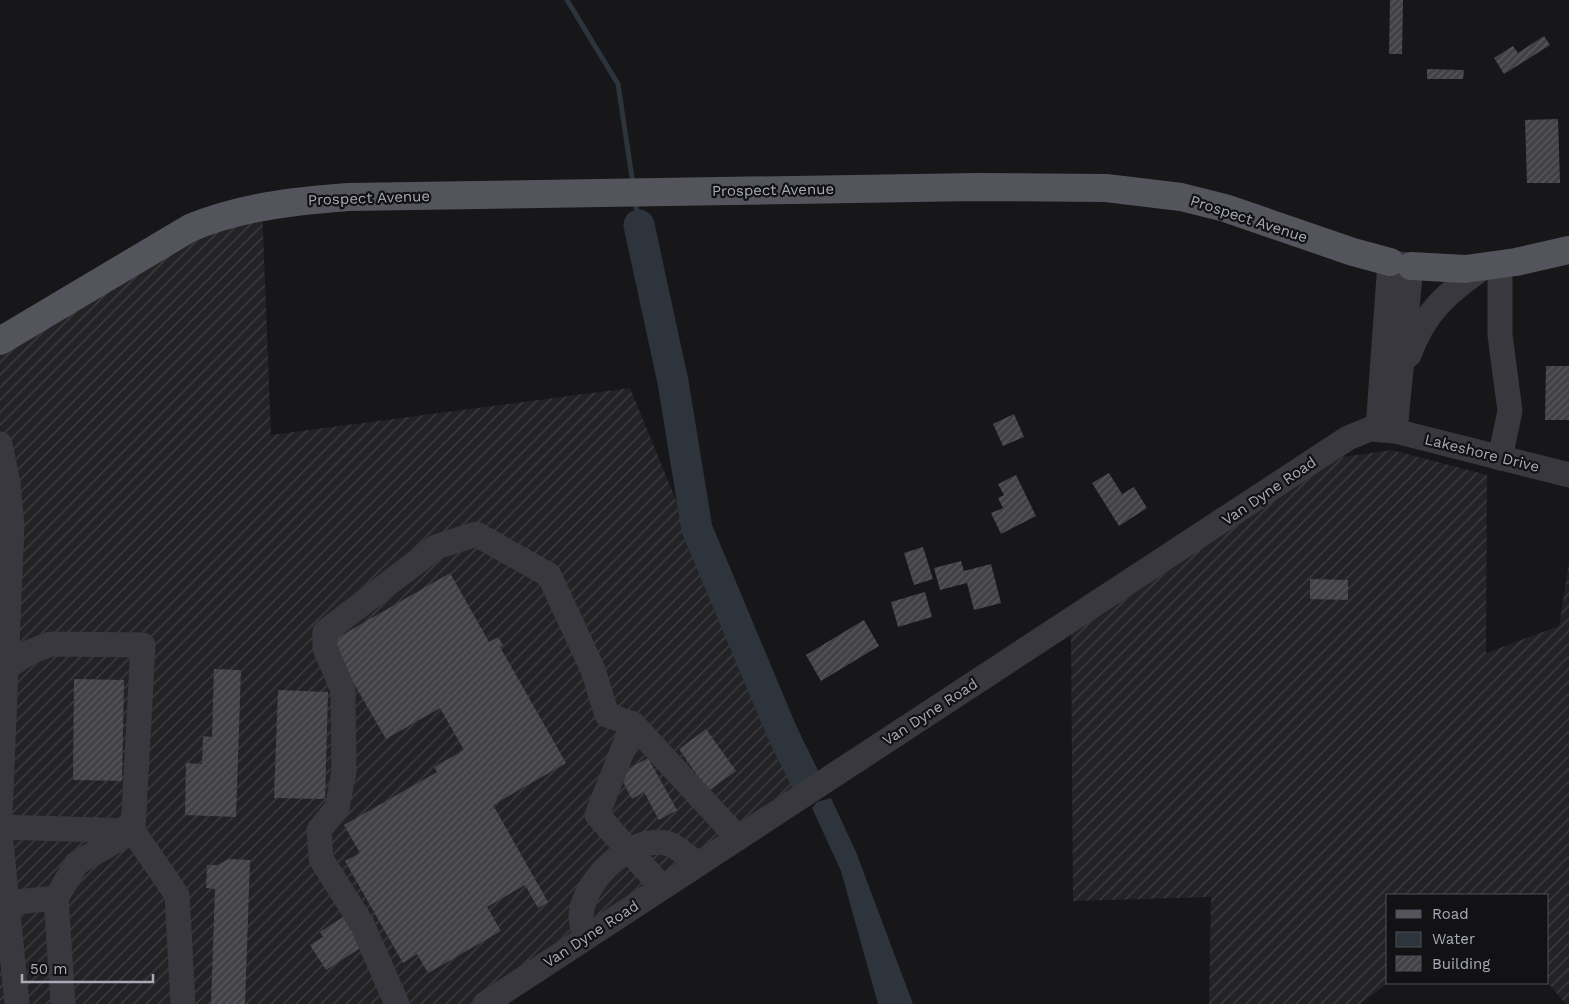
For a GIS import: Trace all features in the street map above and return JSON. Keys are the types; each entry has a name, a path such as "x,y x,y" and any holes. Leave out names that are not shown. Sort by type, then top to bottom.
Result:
{"main road":[{"name":"Prospect Avenue","path":"0,341 164,242 206,221 238,212 301,200 348,197 976,187 1142,191 1181,197 1225,208 1353,252 1400,264 1465,269 1492,266 1569,250"}],"street":[{"path":"1398,398 1400,264"},
{"path":"1386,430 1400,264"},
{"path":"1386,430 1398,398 1411,349 1425,319 1442,300 1492,266 1510,411 1500,458"},
{"name":"Lakeshore Drive","path":"1386,430 1569,475"},
{"name":"Van Dyne Road","path":"485,1004 1092,608 1348,438 1363,431 1386,430"},
{"path":"0,444 8,483 12,525 0,815"},
{"path":"397,1004 362,924 321,859 319,830 337,808 344,771 343,690 325,648 325,632 436,547 476,534 548,575 593,670 607,714 633,724 738,838"},
{"path":"7,667 30,652 51,644 143,645 134,831 177,895 183,1004"},
{"path":"633,724 597,815 662,887"},
{"path":"0,828 134,831"},
{"path":"63,1004 56,898 77,863 134,831"},
{"path":"0,833 17,1004"},
{"path":"585,938 581,915 593,884 602,870 638,844 669,844 698,864"},
{"path":"7,903 56,898"}],"shaded area":[{"path":"262,207 271,435 630,388 798,798 485,1004 0,1004 0,341 75,297"},
{"path":"1392,450 1487,475 1486,653 1559,626 1569,563 1569,1004 1566,1004 1549,984 1549,894 1386,894 1387,984 1360,1004 1209,1004 1211,897 1073,901 1071,634 1342,457"}],"water":[{"path":"831,798 856,852 913,1004 878,1004 841,871 812,808 817,802"}],"building":[{"path":"1390,0 1403,0 1402,54 1389,54"},
{"path":"1544,36 1550,45 1504,74 1494,58 1513,46 1518,53"},
{"path":"1427,69 1464,70 1463,79 1427,79"},
{"path":"1558,119 1560,183 1527,183 1525,120"},
{"path":"1546,366 1569,366 1569,420 1545,420"},
{"path":"1014,414 1024,437 1003,446 993,424"},
{"path":"1109,473 1122,494 1134,487 1147,508 1119,526 1092,483"},
{"path":"1016,475 1036,516 1001,534 991,513 1003,508 998,498 1004,495 998,484"},
{"path":"923,547 933,579 914,585 904,553"},
{"path":"961,561 964,571 991,564 1001,603 974,610 967,583 940,590 934,568"},
{"path":"450,573 489,642 498,637 503,645 500,647 566,763 493,805 548,902 538,908 525,885 487,907 501,931 428,973 417,954 403,963 345,861 360,853 344,825 437,772 434,767 464,750 440,708 386,739 330,642"},
{"path":"1310,579 1348,580 1348,600 1310,599"},
{"path":"925,592 932,617 898,627 891,602"},
{"path":"864,620 879,646 821,681 806,655"},
{"path":"214,669 241,670 236,817 185,815 186,763 202,764 203,736 212,737"},
{"path":"74,679 124,680 122,781 73,780"},
{"path":"278,690 328,692 325,799 274,798"},
{"path":"706,729 736,771 708,791 679,749"},
{"path":"648,758 677,810 659,820 644,792 632,799 619,774"},
{"path":"229,859 250,860 245,1004 211,1004 215,889 206,888 207,865 217,865"},
{"path":"343,917 362,947 326,970 310,945 323,937 320,932"}],"waterway":[{"path":"567,0 618,84 633,184"},
{"path":"635,200 639,225"},
{"path":"639,225 673,382 697,529 782,732 804,777"}]}
